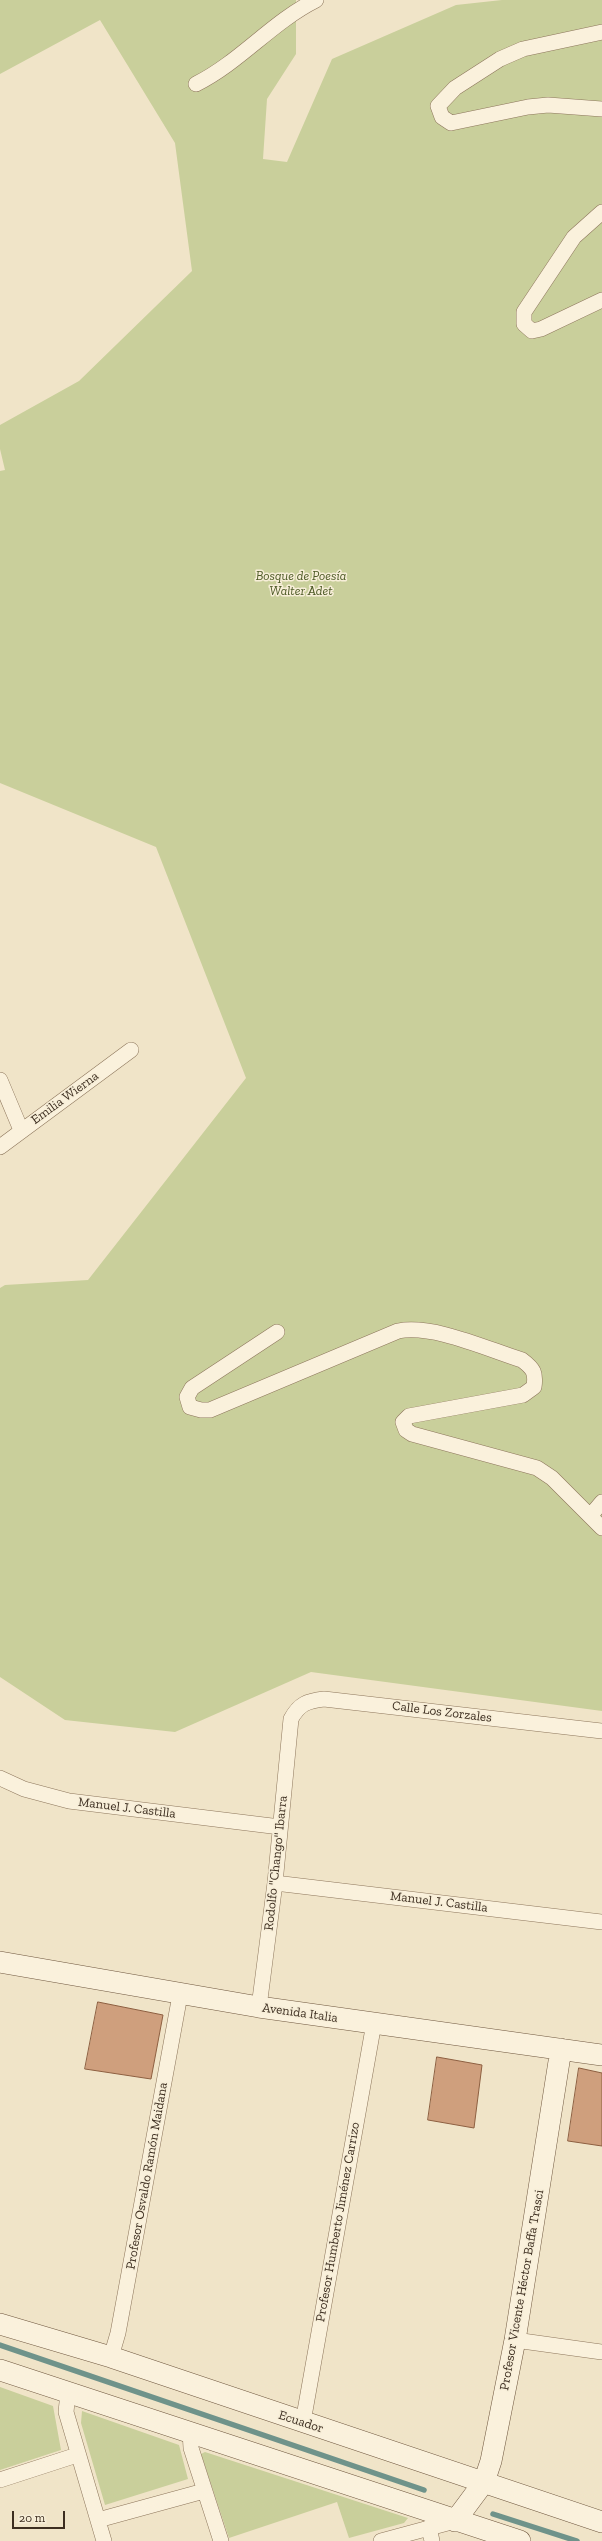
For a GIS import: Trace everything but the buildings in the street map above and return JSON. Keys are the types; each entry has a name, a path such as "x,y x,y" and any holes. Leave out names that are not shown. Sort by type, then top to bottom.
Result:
{"main road":[{"name":"Avenida Italia","path":"0,1962 180,1995 602,2055"},
{"name":"Profesor Vicente Héctor Baffa Trasci","path":"456,2520 484,2482 491,2461 515,2340 561,2049"},
{"name":"Ecuador","path":"0,2324 111,2357 602,2522"},
{"path":"0,2370 190,2431 520,2541"}],"street":[{"path":"196,84 222,69 288,17 316,0"},
{"path":"602,32 523,49 500,59 455,88 438,106 442,117 451,123 528,106 548,105 602,109"},
{"path":"602,212 574,236 524,312 524,324 532,330 541,329 602,300"},
{"name":"Emilia Wierna","path":"0,1147 131,1050"},
{"path":"0,1080 21,1130"},
{"path":"277,1332 192,1388 187,1397 190,1407 201,1410 221,1407 398,1331 411,1329 428,1330 522,1360 533,1368 535,1375 534,1387 523,1395 409,1416 403,1422 406,1430 412,1434 537,1468 552,1478 591,1515 602,1528"},
{"path":"591,1515 602,1502"},
{"name":"Calle Los Zorzales","path":"291,1719 297,1708 304,1702 324,1699 602,1730"},
{"name":"Rodolfo \"Chango\" Ibarra","path":"259,2007 275,1883 291,1719"},
{"name":"Manuel J. Castilla","path":"0,1778 24,1789 69,1801 280,1826"},
{"name":"Manuel J. Castilla","path":"275,1883 602,1922"},
{"name":"Profesor Osvaldo Ramón Maidana","path":"111,2357 119,2325 180,1995"},
{"name":"Profesor Humberto Jiménez Carrizo","path":"303,2422 374,2023"},
{"path":"515,2340 602,2352"},
{"path":"68,2393 66,2412 77,2455 104,2541"},
{"path":"190,2431 191,2448 221,2541"},
{"path":"0,2480 77,2455"},
{"path":"98,2520 204,2491"},
{"path":"381,2541 430,2534 456,2520"}],"green space":[{"name":"Bosque de Poesía Walter Adet","path":"0,0 296,0 296,54 267,99 263,159 287,162 332,59 456,5 502,0 602,0 602,1711 311,1672 175,1732 65,1720 0,1677 0,1288 5,1285 88,1280 246,1078 156,847 0,783 0,471 5,470 0,449 0,425 79,381 192,271 175,143 100,20 0,74"},
{"path":"0,2387 53,2406 61,2450 0,2470"},
{"path":"82,2411 179,2445 188,2479 105,2505 81,2423"},
{"path":"205,2452 408,2518 404,2523 349,2538 337,2502 229,2538 201,2454"}],"waterway":[{"path":"0,2345 424,2490"},
{"path":"493,2514 577,2541"}]}
